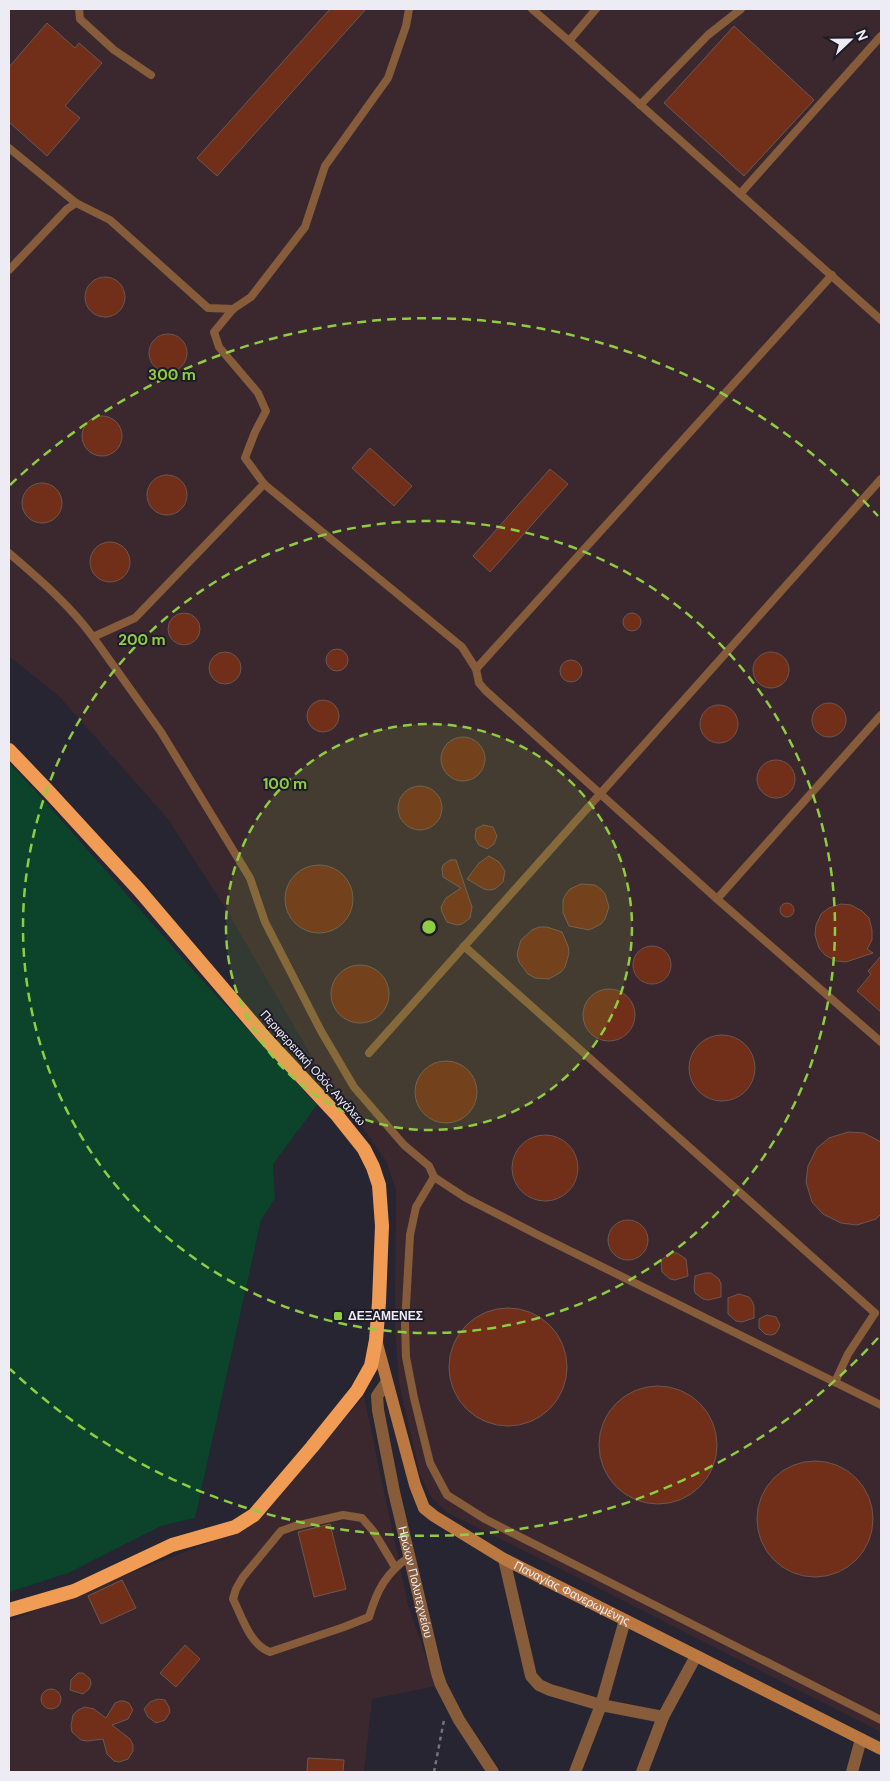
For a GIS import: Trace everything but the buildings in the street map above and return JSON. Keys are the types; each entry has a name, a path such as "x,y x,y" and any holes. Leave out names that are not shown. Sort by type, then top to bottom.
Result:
{"highway":[{"name":"Περιφερειακή Οδός Αιγάλεω","path":"9,750 139,890 266,1038 336,1114 364,1149 379,1185 382,1226 379,1302 376,1340 371,1366 357,1391 254,1515 235,1527 172,1545 74,1591 9,1610"}],"main road":[{"name":"Παναγίας Φανερωμένης","path":"376,1340 415,1485 424,1508 443,1523 504,1559 881,1749"}],"street":[{"name":"Ηρώων Πολυτεχνείου","path":"386,1382 377,1396 378,1410 394,1492 437,1673 459,1720 493,1772"},
{"path":"504,1559 531,1676 539,1685 601,1705 663,1718"},
{"path":"576,1772 601,1705 625,1620"},
{"path":"642,1772 663,1718 696,1656"},
{"path":"852,1772 861,1739"}],"lane":[{"path":"79,9 80,19 114,50 152,75"},
{"path":"409,9 406,26 388,78 325,166 305,227 250,297 233,309 214,332 219,347 258,394 266,411 245,458 264,484 462,647 476,670 479,682 485,690 881,1042"},
{"path":"532,9 881,320"},
{"path":"568,41 596,9"},
{"path":"640,104 708,35 741,9"},
{"path":"740,194 881,36"},
{"path":"9,148 76,203 110,220 208,308 233,309"},
{"path":"9,270 67,209 76,203"},
{"path":"476,670 832,276"},
{"path":"369,1053 881,480"},
{"path":"94,637 135,618 264,484"},
{"path":"9,553 79,617 161,732 250,878 265,922 321,1031 354,1088 404,1145 429,1166 434,1177 474,1202 881,1406"},
{"path":"718,899 881,715"},
{"path":"464,946 875,1312 848,1354 835,1382"},
{"path":"434,1177 416,1207 410,1235 405,1323 406,1349 414,1398 430,1463 448,1495 484,1519 881,1720"},
{"path":"395,1567 374,1532 362,1518 343,1515 281,1531 243,1577 233,1599 248,1631 261,1649 270,1652 368,1617 374,1598 382,1583 395,1567 409,1557"}],"path":[{"path":"434,1772 450,1704"}],"shaded area":[{"path":"9,9 881,9 881,1732 448,1513 432,1498 420,1475 399,1382 395,1327 396,1190 386,1161 351,1111 325,1080 229,914 168,819 59,696 9,656"},
{"path":"364,1396 408,1605 436,1686 372,1699 364,1772 9,1772 9,1621 236,1532 257,1522"}],"green space":[{"path":"9,763 193,970 317,1105 273,1164 275,1198 261,1220 195,1518 161,1526 68,1573 9,1592"}],"place":[{"name":"ΔΕΞΑΜΕΝΕΣ","path":"338,1316"}]}
